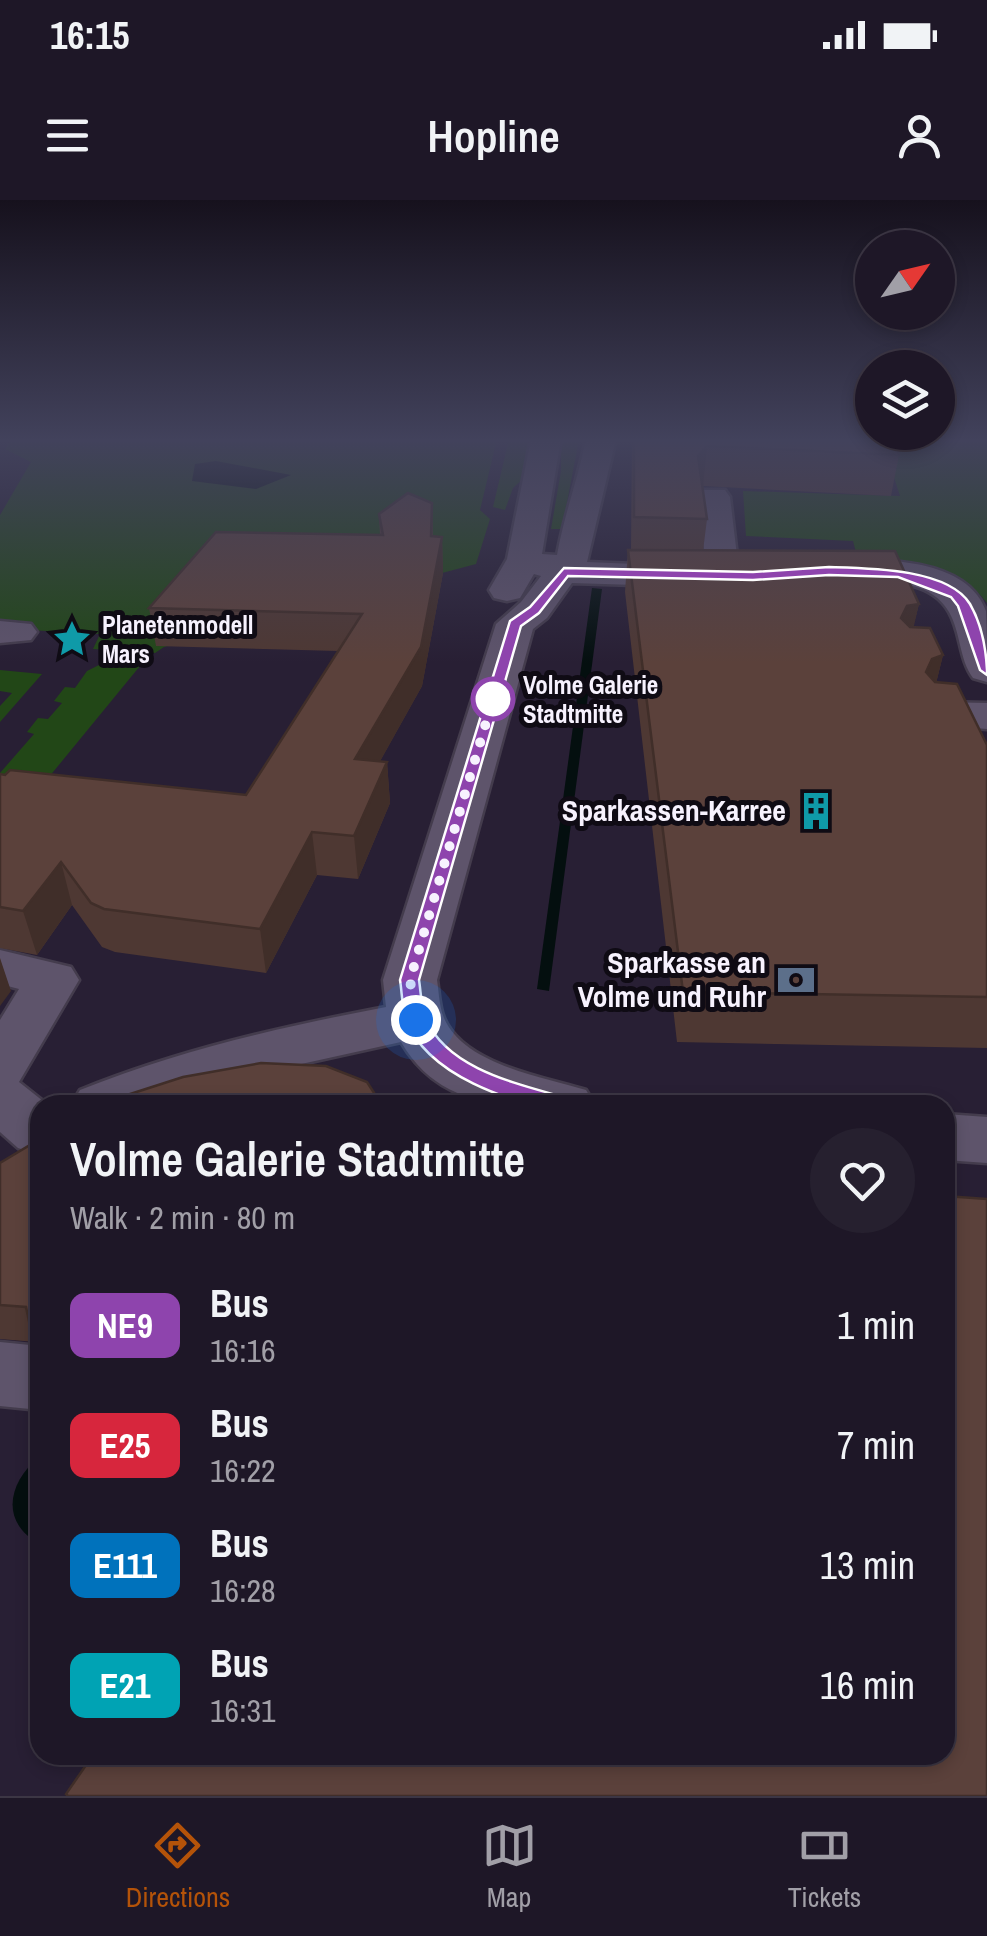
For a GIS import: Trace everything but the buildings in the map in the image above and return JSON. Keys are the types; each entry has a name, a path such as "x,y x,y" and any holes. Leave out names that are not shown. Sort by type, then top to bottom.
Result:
{"street":[{"path":"515,624 504,607 508,585 524,560 533,513"},
{"path":"519,1095 488,1083 438,1049 416,1020 410,980 515,624 534,610 569,564 581,513"},
{"path":"524,560 743,569 721,513"},
{"path":"800,572 880,571 939,586 964,605 972,663"},
{"path":"939,715 987,716"},
{"path":"0,967 52,980 0,1068"},
{"path":"131,1095 316,1040 416,1020"},
{"path":"0,1098 30,1124"},
{"path":"0,1154 30,1138"},
{"path":"955,1138 987,1140"},
{"path":"0,1374 30,1377"}],"green space":[{"path":"484,513 490,519 476,564 164,647 155,653 93,649 100,634 29,630 33,622 0,620 0,515"},
{"path":"554,513 565,513 562,529 551,529"},
{"path":"744,513 987,513 987,603 976,591 945,575 858,560 853,541 746,536"},
{"path":"99,665 140,666 17,816 0,814 0,773 34,734 27,732 38,718 48,719 62,703 54,701 65,687 75,688 87,671"},
{"path":"0,670 42,674 0,722 0,706 12,693 0,691"}],"shaded area":[{"path":"592,588 602,589 549,991 537,989"},
{"path":"29,1467 30,1537 18,1525 13,1502 20,1478"}],"bus line":[{"name":"NE9","path":"521,1095 488,1083 438,1049 416,1020 410,980 515,624 534,610 564,572 753,576 829,571 899,573 920,578 955,595 964,605 987,670"}],"place":[{"name":"Planetenmodell Mars","path":"72,639"},
{"name":"Volme Galerie Stadtmitte","path":"493,699"},
{"name":"Sparkassen-Karree","path":"816,811"},
{"name":"Sparkasse an Volme und Ruhr","path":"796,980"}],"route":[{"path":"416,1020 410,980 493,699"}]}
